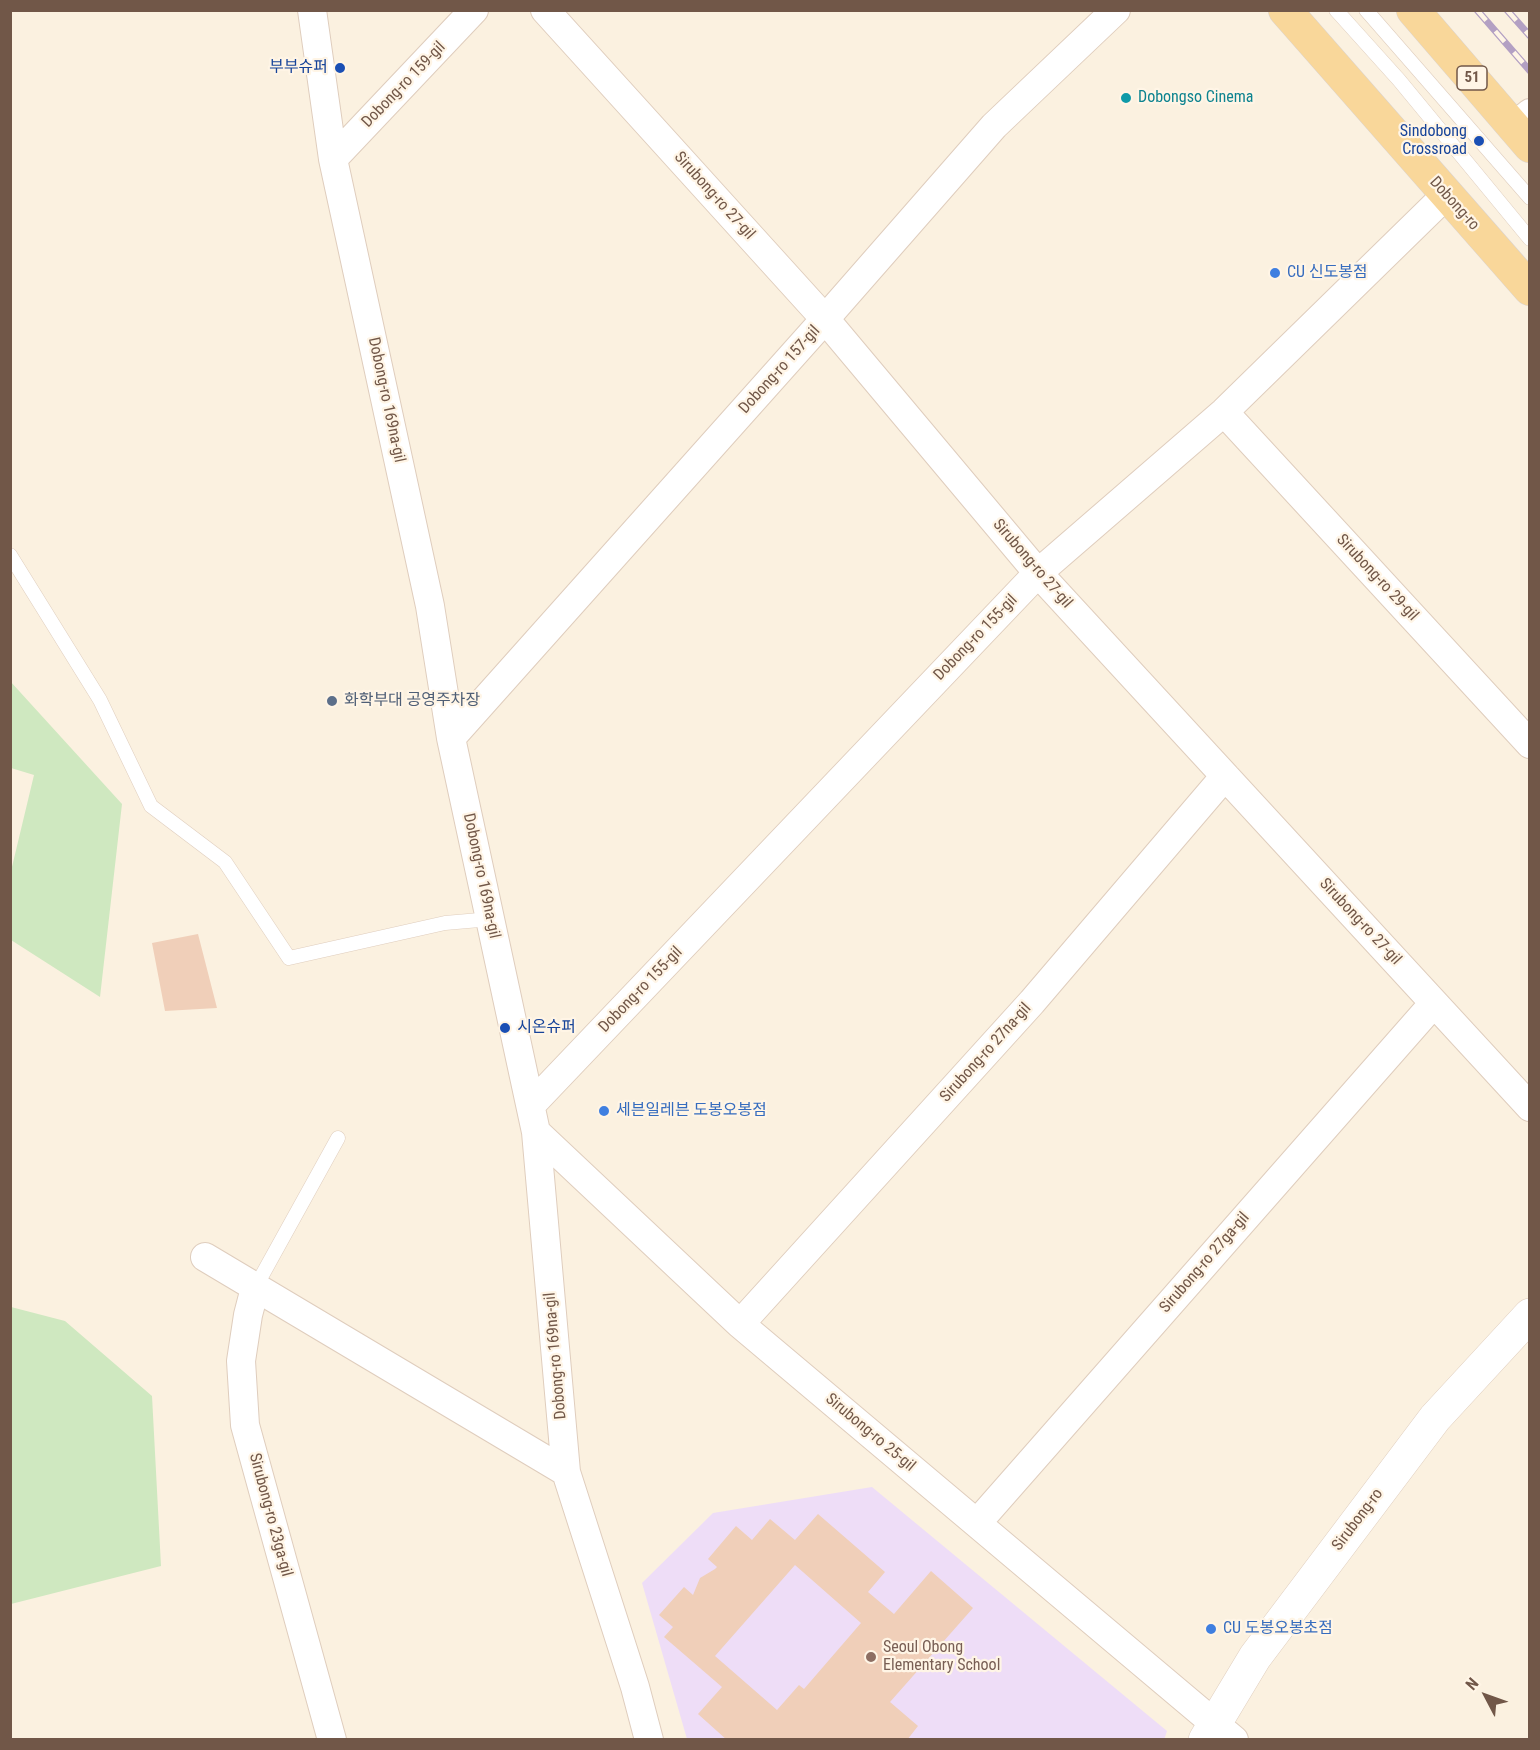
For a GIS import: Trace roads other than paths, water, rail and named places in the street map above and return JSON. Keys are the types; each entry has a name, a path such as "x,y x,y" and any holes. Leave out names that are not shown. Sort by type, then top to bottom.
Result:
{"main road":[{"name":"Dobong-ro","path":"1285,10 1530,289"},
{"name":"51","path":"1413,10 1524,128"}],"street":[{"name":"Dobong-ro 169na-gil","path":"312,10 333,159 430,606 451,738 533,1119 566,1472 635,1687 649,1740"},
{"name":"Dobong-ro 159-gil","path":"333,159 474,10"},
{"name":"Sirubong-ro 27-gil","path":"545,10 825,319 1038,573 1530,1107"},
{"name":"Dobong-ro 157-gil","path":"451,738 994,126 1116,10"},
{"name":"Dobong-ro 155-gil","path":"533,1119 1038,573 1224,412 1446,195"},
{"name":"Sirubong-ro 29-gil","path":"1224,412 1530,744"},
{"name":"Sirubong-ro 27na-gil","path":"740,1324 1032,1002 1225,776"},
{"name":"Sirubong-ro 27ga-gil","path":"977,1523 1434,1003"},
{"name":"Sirubong-ro 25-gil","path":"533,1119 740,1324 977,1523 1218,1734"},
{"path":"205,1257 566,1472"},
{"name":"Sirubong-ro 23ga-gil","path":"255,1287 241,1360 245,1425 332,1740"},
{"name":"Sirubong-ro","path":"1218,1734 1255,1657 1434,1418 1530,1315"}],"lane":[{"path":"1336,10 1399,80 1530,239"},
{"path":"1366,10 1530,198"},
{"path":"10,555 100,700 151,806 225,862 289,958 445,923 491,919"},
{"path":"255,1287 338,1138"}],"railway":[{"path":"1477,10 1530,71"},
{"path":"1507,10 1530,36"}],"place":[{"name":"부부슈퍼","path":"340,68"},
{"name":"Dobongso Cinema","path":"1126,98"},
{"name":"Sindobong Crossroad","path":"1479,141"},
{"name":"CU 신도봉점","path":"1275,273"},
{"name":"화학부대 공영주차장","path":"332,701"},
{"name":"시온슈퍼","path":"505,1028"},
{"name":"세븐일레븐 도봉오봉점","path":"604,1111"},
{"name":"CU 도봉오봉초점","path":"1211,1629"},
{"name":"Seoul Obong Elementary School","path":"871,1657"}]}
